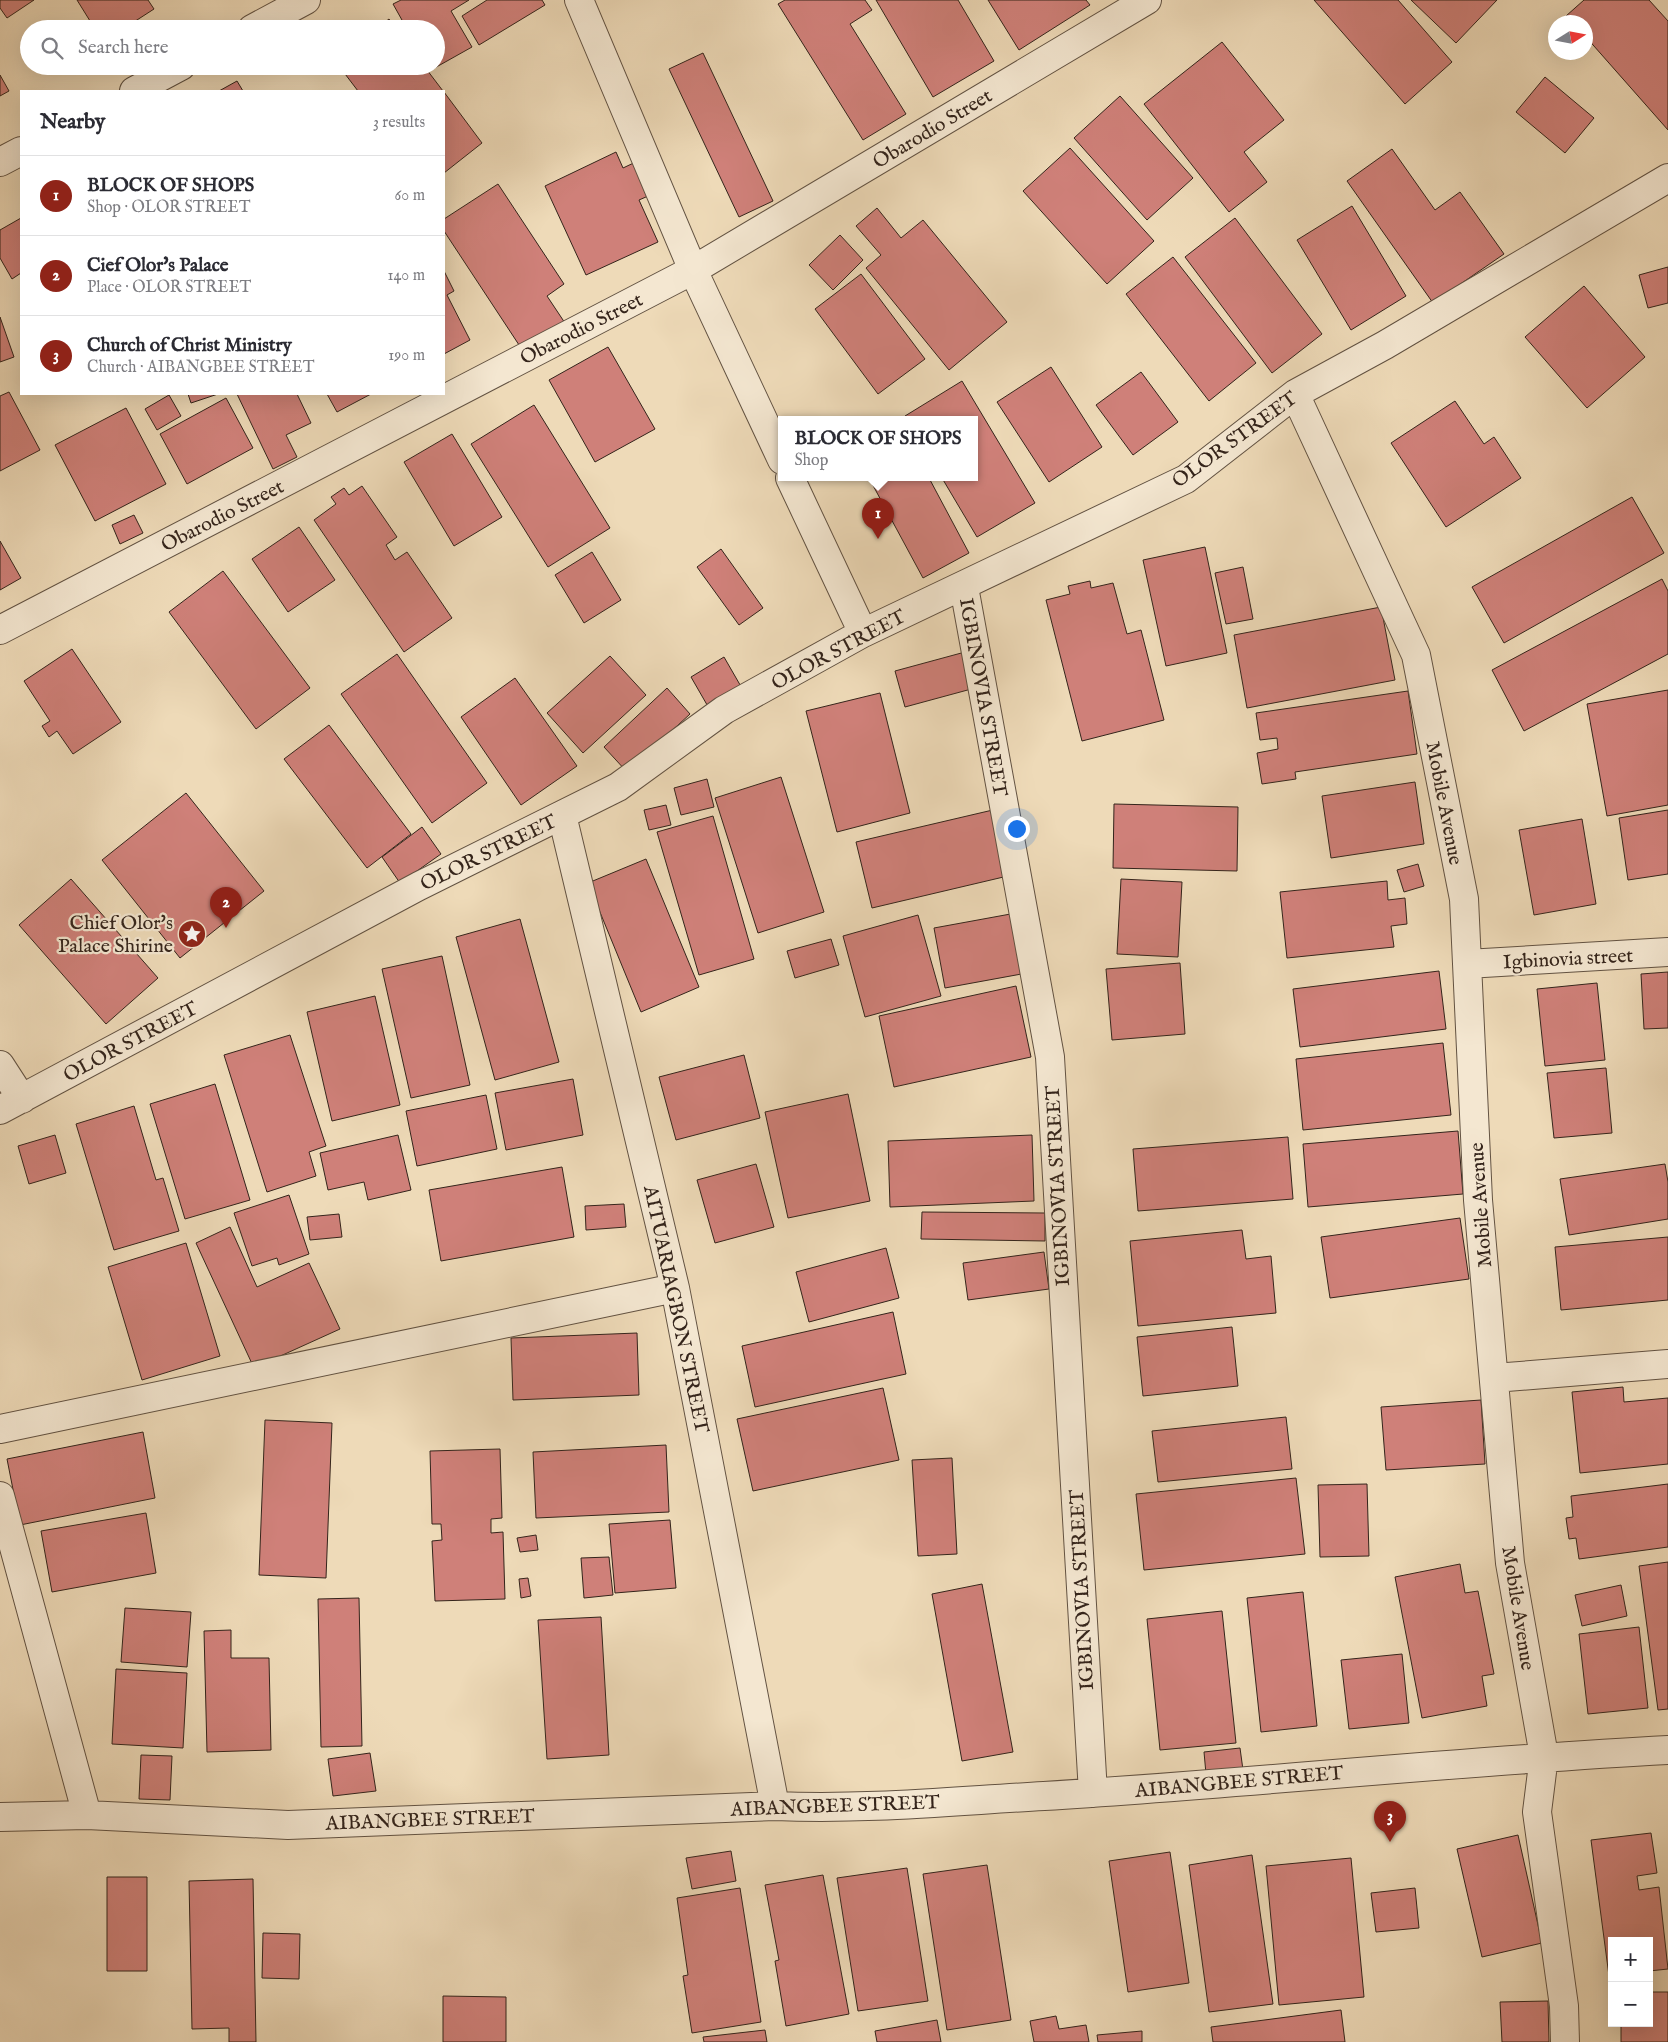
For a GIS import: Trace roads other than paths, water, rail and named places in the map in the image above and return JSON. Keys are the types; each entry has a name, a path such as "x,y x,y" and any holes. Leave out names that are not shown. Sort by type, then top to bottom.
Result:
{"street":[{"path":"269,20 306,0"},
{"path":"579,0 693,270 778,451"},
{"name":"Obarodio Street","path":"0,630 693,270 1147,0"},
{"path":"136,90 164,75"},
{"path":"0,162 20,152"},
{"name":"OLOR STREET","path":"11,1105 419,886 618,787 724,710 863,633 964,587 1186,479 1295,394 1385,345 1668,178"},
{"name":"Mobile Avenue","path":"1295,394 1416,654 1464,899 1478,1200 1510,1564 1544,1756 1537,1812 1564,2006 1565,2042"},
{"path":"791,481 863,633"},
{"name":"IGBINOVIA STREET","path":"964,587 1050,1057 1093,1793"},
{"name":"AITUARIAGBON STREET","path":"562,815 675,1288 775,1806"},
{"name":"Igbinovia street","path":"1467,964 1668,952"},
{"path":"0,1065 11,1105"},
{"path":"0,1428 675,1288"},
{"path":"1494,1378 1668,1364"},
{"path":"0,1496 87,1815"},
{"name":"AIBANGBEE STREET","path":"0,1817 87,1815 288,1825 775,1806 828,1809 1093,1793 1544,1756 1668,1750"}],"place":[{"name":"BLOCK OF SHOPS","path":"878,539"},
{"name":"Cief Olor's Palace","path":"226,928"},
{"name":"Chief Olor's Palace Shirine","path":"192,934"},
{"name":"Church of Christ Ministry","path":"1390,1842"}]}
